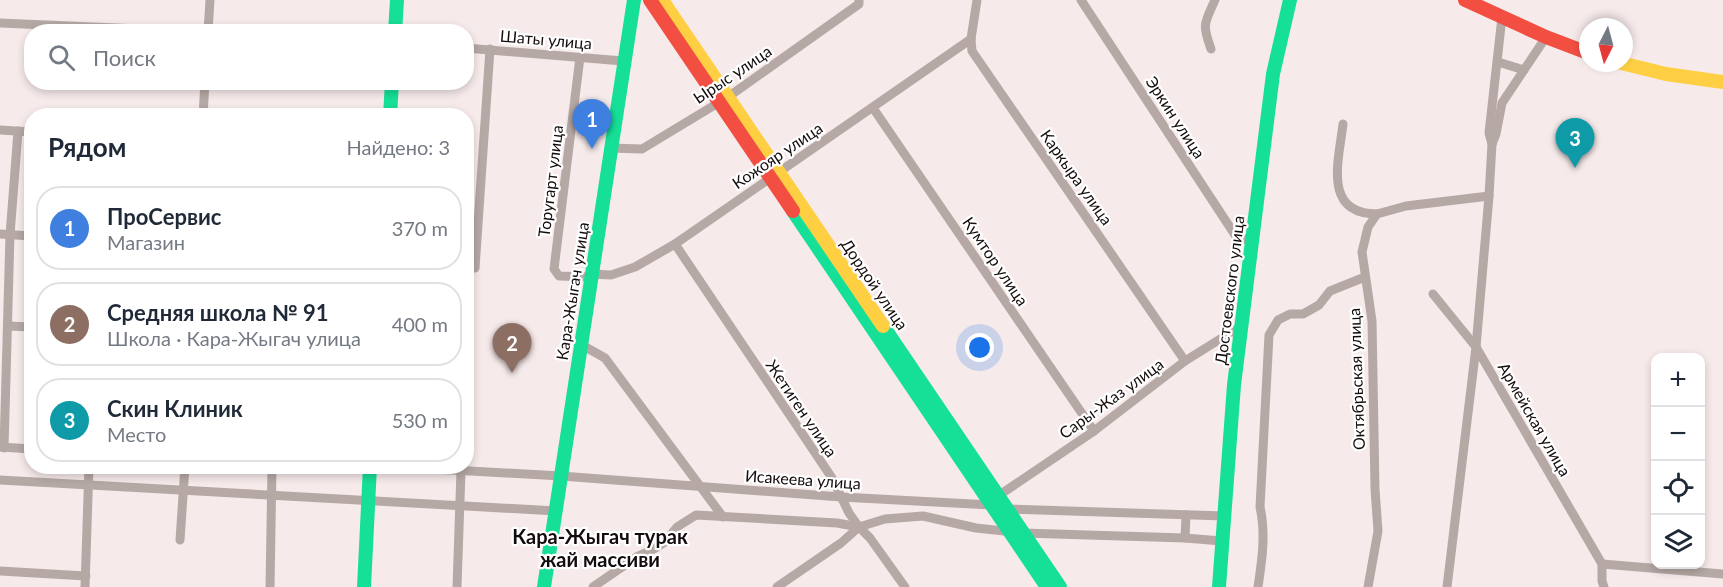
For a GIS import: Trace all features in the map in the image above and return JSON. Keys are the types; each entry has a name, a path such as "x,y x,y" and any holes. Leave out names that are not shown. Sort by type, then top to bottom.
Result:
{"street":[{"path":"209,24 210,0"},
{"path":"396,24 397,0"},
{"name":"Кара-Жыгач улица","path":"544,587 634,0"},
{"name":"Дордой улица","path":"650,0 724,100 995,500 1047,587"},
{"name":"Дордой улица","path":"663,0 724,100"},
{"name":"Ырыс улица","path":"610,148 642,149 724,100 859,4 859,0"},
{"path":"971,39 977,0"},
{"name":"Эркин улица","path":"1081,0 1237,238 1252,240"},
{"path":"1211,50 1204,31 1205,21 1215,0"},
{"name":"Достоевского улица","path":"1219,587 1234,385 1241,326 1273,74 1290,0"},
{"path":"1465,0 1546,38 1579,49"},
{"path":"1492,144 1489,133 1502,17"},
{"path":"0,23 26,24"},
{"path":"1447,587 1476,347 1492,144 1502,103 1546,38"},
{"name":"Кожояр улица","path":"591,276 611,275 635,267 675,244 971,39"},
{"name":"Каркыра улица","path":"971,39 972,51 1185,362"},
{"name":"Шаты улица","path":"474,48 623,61"},
{"path":"475,268 490,49"},
{"name":"Торугарт улица","path":"580,57 554,269 559,276 591,276"},
{"path":"1498,62 1524,70"},
{"path":"1633,66 1666,74 1723,82"},
{"path":"203,108 205,90"},
{"path":"390,108 392,90"},
{"name":"Кумтор улица","path":"873,108 1094,431"},
{"path":"1343,124 1336,180 1341,196 1351,210 1363,214 1377,214 1406,206 1489,196"},
{"path":"0,130 24,131"},
{"path":"18,131 5,234 8,326 3,347 2,448 24,449"},
{"name":"Октябрьская улица","path":"1368,587 1378,531 1372,321 1362,252 1368,227 1377,214"},
{"path":"5,234 24,235"},
{"name":"Жетиген улица","path":"675,244 831,478 859,527 870,538 905,587"},
{"path":"1258,587 1264,547 1260,507 1269,335 1278,320 1290,314 1303,314 1318,304 1330,291 1365,277"},
{"name":"Армейская улица","path":"1433,294 1476,347 1602,564"},
{"path":"8,326 24,327"},
{"name":"Сары-Жаз улица","path":"995,500 1094,431 1185,362 1241,326"},
{"path":"580,344 605,358 723,517"},
{"name":"Исакеева улица","path":"474,472 841,497 995,500"},
{"path":"86,587 89,474"},
{"path":"180,540 185,474"},
{"path":"270,587 272,474"},
{"path":"364,587 370,474"},
{"path":"457,587 461,474"},
{"path":"0,480 556,511"},
{"name":"Дордой улица","path":"995,500 1006,509 1016,532 1060,587"},
{"path":"1006,509 1224,516"},
{"path":"593,587 638,556 665,542 677,527 696,515 837,523 859,527"},
{"path":"1185,538 1186,515"},
{"path":"777,587 841,543 859,527 885,519 923,516 976,528 1016,532 1222,541"},
{"path":"1604,587 1602,564 1723,574"},
{"path":"0,571 86,576"}],"traffic: fast":[{"path":"396,24 397,0"},
{"path":"544,587 634,0"},
{"path":"1219,587 1234,385 1273,74 1290,0"},
{"path":"390,108 392,90"},
{"path":"793,211 1047,587"},
{"path":"883,326 1060,587"},
{"path":"364,587 370,474"}],"traffic: slow":[{"path":"662,0 883,326"},
{"path":"1633,66 1666,74 1723,82"}],"traffic: jam":[{"path":"650,0 793,211"},
{"path":"1465,0 1579,50"}],"place":[{"name":"ПроСервис","path":"592,149"},
{"name":"Скин Клиник","path":"1575,168"},
{"name":"Средняя школа № 91","path":"512,373"}],"district":[{"name":"Кара-Жыгач турак жай массиви","path":"600,548"}]}
